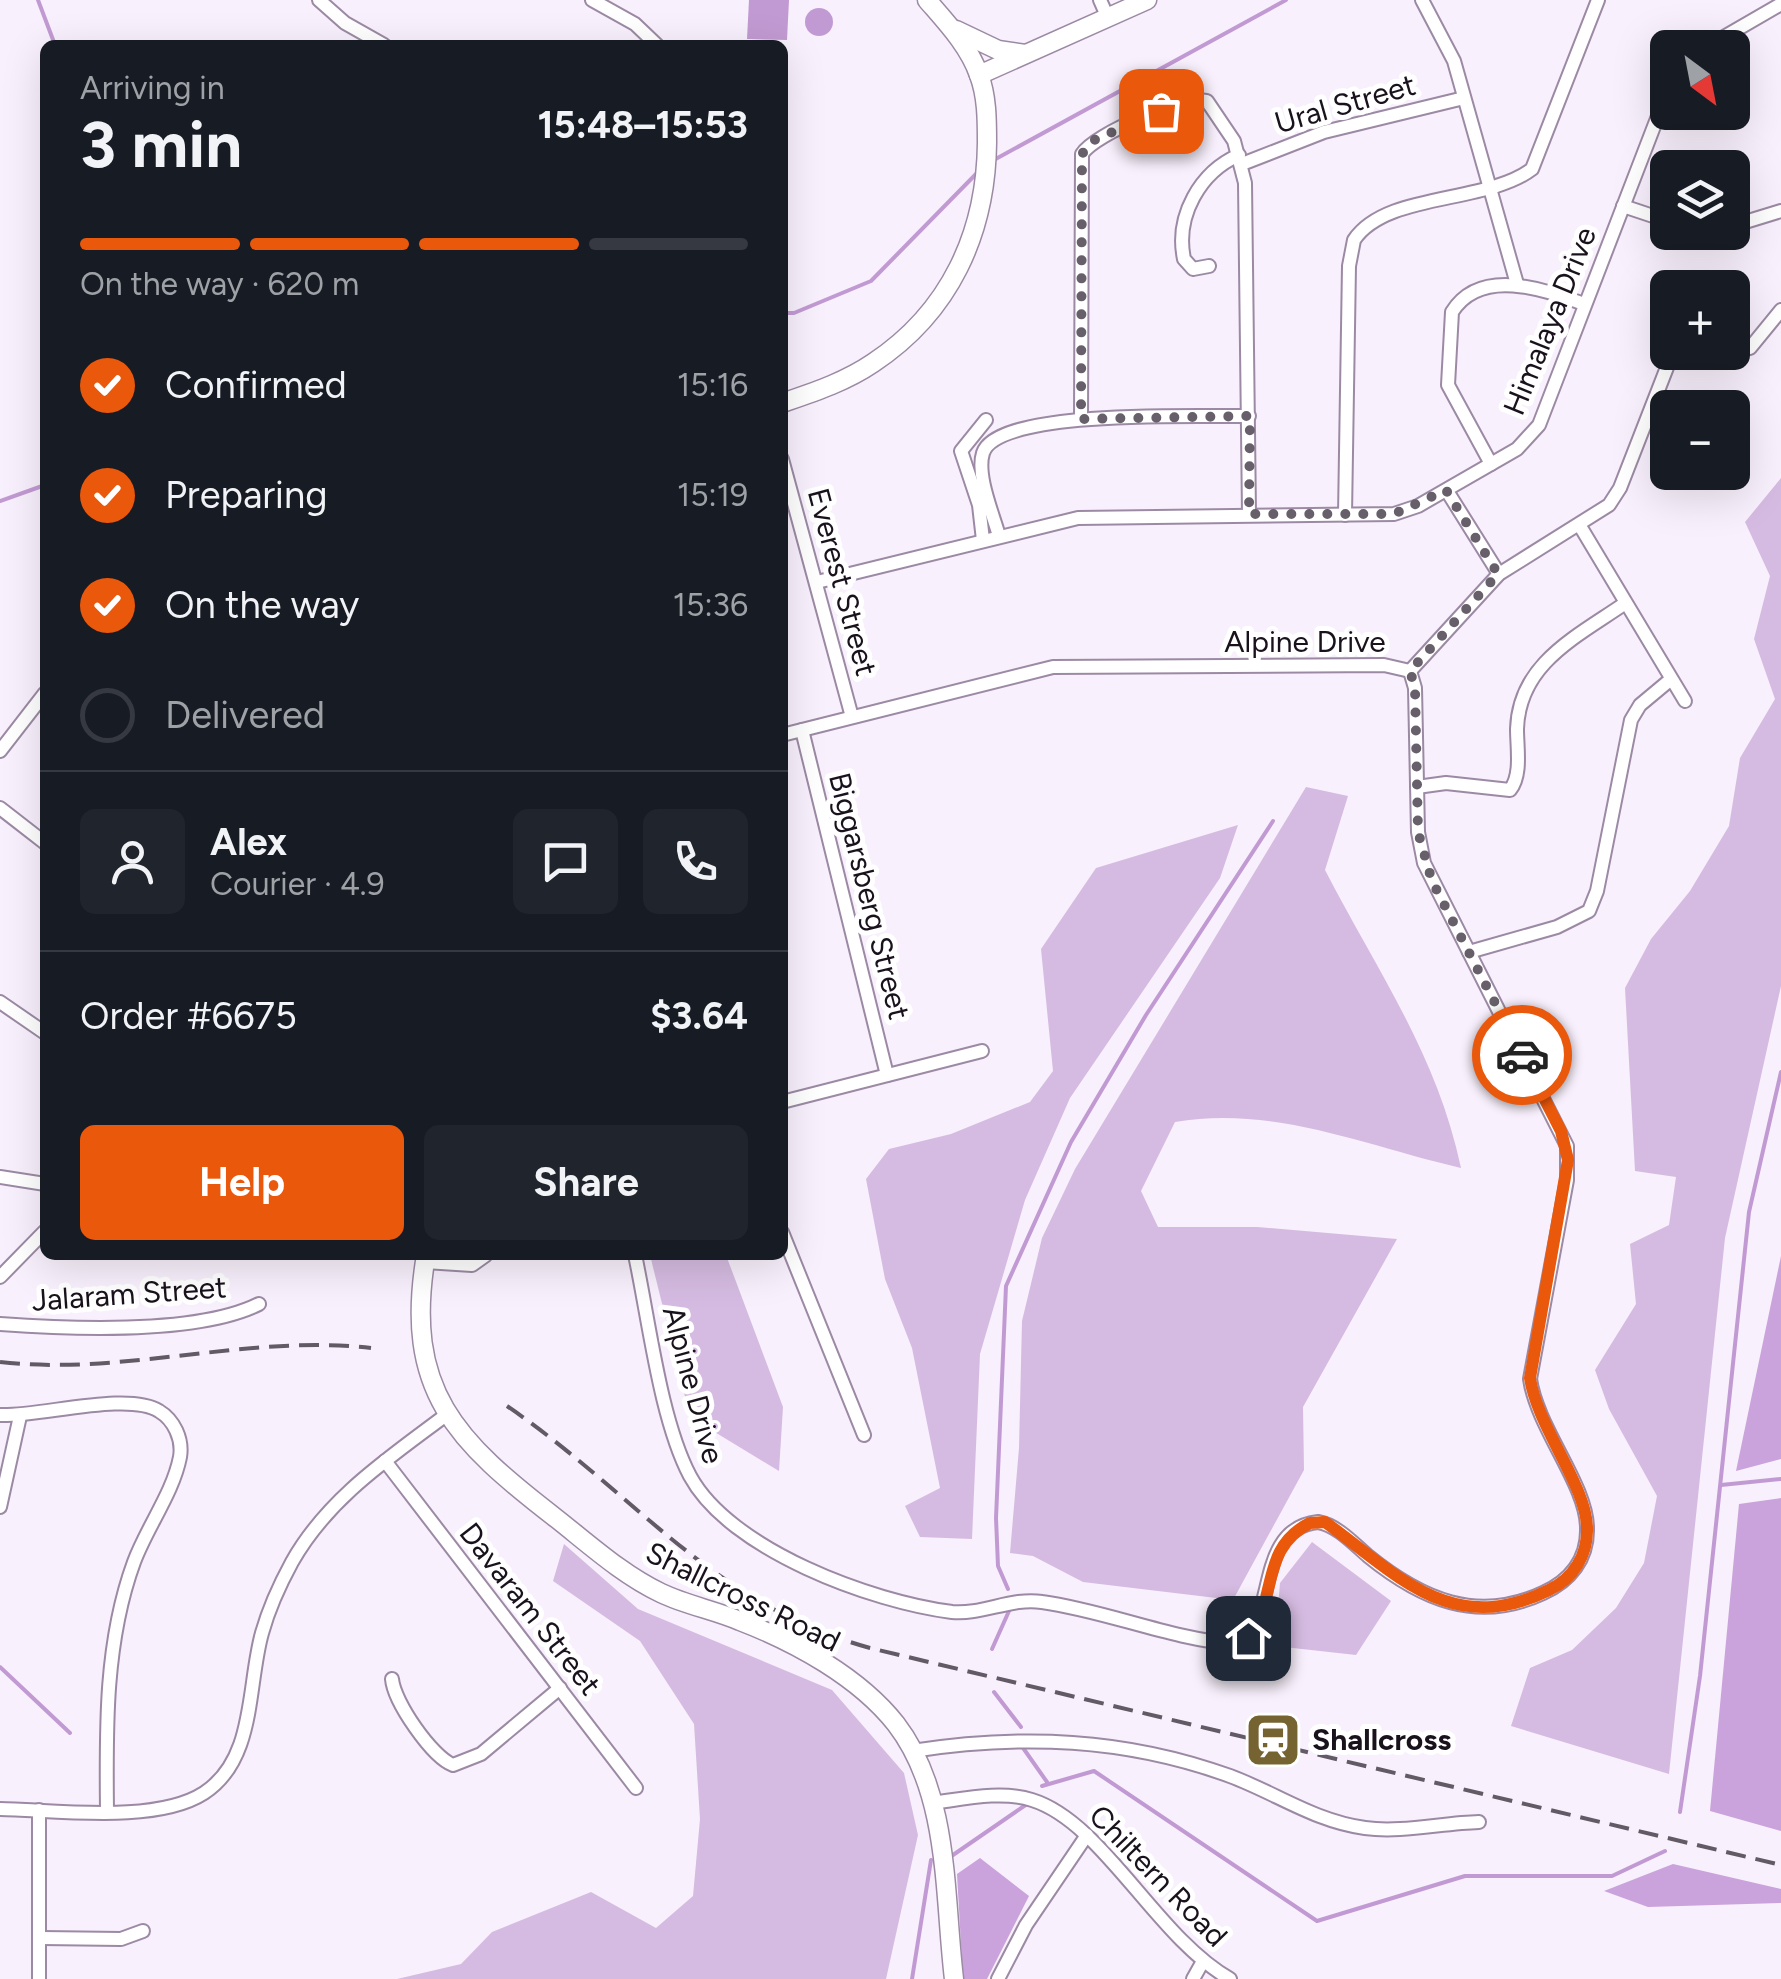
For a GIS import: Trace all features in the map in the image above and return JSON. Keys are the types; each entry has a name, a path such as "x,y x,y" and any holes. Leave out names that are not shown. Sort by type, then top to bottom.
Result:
{"street":[{"path":"319,0 345,23 375,40"},
{"path":"592,0 635,24 652,40"},
{"path":"788,401 820,390 874,362 922,320 959,270 980,221 987,125 979,74 950,27 927,0"},
{"path":"1100,0 1108,18"},
{"path":"979,74 1147,0"},
{"path":"1422,0 1449,48 1517,284"},
{"path":"1345,515 1349,266 1354,240 1380,218 1524,176 1536,164 1598,0"},
{"path":"1736,30 1781,4"},
{"path":"950,27 998,50 1026,54"},
{"name":"Ural Street","path":"1209,266 1194,269 1184,258 1185,217 1212,173 1324,132 1464,98"},
{"path":"1081,419 1082,154 1104,135 1199,99 1220,114 1241,160 1250,416 1249,514"},
{"name":"Himalaya Drive","path":"817,582 1097,516 1407,512 1527,442 1540,424 1652,130"},
{"path":"1623,206 1650,215"},
{"path":"1750,220 1781,211"},
{"path":"1491,464 1448,385 1450,320 1456,306 1474,293 1517,284 1584,304"},
{"path":"1750,348 1781,310"},
{"path":"1410,671 1498,574 1580,526 1615,497 1666,370"},
{"path":"1000,536 982,469 987,445 1002,434 1081,419 1250,416"},
{"path":"983,540 979,505 961,451 986,420"},
{"name":"Everest Street","path":"788,480 852,717"},
{"path":"1446,490 1498,574"},
{"path":"1580,526 1684,701"},
{"path":"1418,787 1454,784 1510,790 1516,774 1521,697 1551,654 1624,604"},
{"name":"Alpine Drive","path":"636,1260 662,1381 688,1472 724,1517 822,1578 956,1612 1040,1601 1235,1644 1253,1632 1279,1549 1303,1526 1318,1522 1422,1594 1481,1607 1512,1607 1569,1578 1586,1540 1582,1505 1536,1406 1530,1378 1568,1160 1561,1131 1424,863 1415,688 1410,671 1384,665 1054,667 788,734"},
{"path":"1469,952 1557,927 1589,911 1631,720 1640,705 1670,680"},
{"path":"0,751 40,699"},
{"name":"Biggarsberg Street","path":"802,730 887,1075"},
{"path":"0,808 40,839"},
{"path":"0,1002 40,1030"},
{"path":"788,1100 982,1051"},
{"path":"0,1177 40,1183"},
{"path":"0,1277 40,1237"},
{"path":"788,1247 864,1435"},
{"name":"Shallcross Road","path":"426,1260 422,1342 428,1371 446,1416 485,1461 633,1578 672,1598 744,1622 836,1672 885,1712 912,1751 932,1803 954,1979"},
{"path":"439,1260 472,1265 479,1260"},
{"name":"Jalaram Street","path":"0,1324 92,1328 178,1322 221,1318 259,1304"},
{"path":"0,1415 144,1405 166,1416 179,1442 178,1464 134,1563 118,1620 107,1696 107,1811"},
{"path":"0,1507 20,1416"},
{"path":"0,1809 107,1811 184,1803 202,1795 228,1772 241,1742 262,1631 277,1591 323,1517 385,1461 446,1416"},
{"name":"Davaram Street","path":"385,1461 636,1788"},
{"path":"392,1679 393,1690 408,1715 441,1758 452,1766 481,1754 560,1688"},
{"path":"912,1751 1008,1738 1082,1742 1232,1776 1296,1809 1352,1826 1386,1829 1479,1822"},
{"name":"Chiltern Road","path":"932,1803 991,1797 1031,1800 1087,1835 1202,1962 1230,1979"},
{"path":"38,1810 42,1938 39,1979"},
{"path":"998,1979 1026,1925 1087,1835"},
{"path":"42,1938 122,1940 143,1930"},
{"path":"1193,1979 1202,1962"}],"shaded area":[{"path":"749,0 789,0 787,40 747,39"},
{"path":"819,8 829,12 833,22 829,32 819,36 809,32 805,22 809,12"},
{"path":"1781,478 1781,986 1725,1238 1669,1774 1511,1726 1530,1668 1572,1650 1616,1608 1644,1563 1657,1496 1609,1409 1595,1370 1636,1304 1630,1244 1669,1225 1676,1177 1635,1171 1625,988 1651,939 1690,891 1729,826 1740,758 1775,699 1754,639 1770,576 1745,522"},
{"path":"1306,787 1348,796 1325,870 1421,1050 1461,1168 1284,1123 1212,1118 1175,1122 1141,1191 1158,1227 1257,1227 1397,1239 1303,1407 1304,1470 1233,1600 1083,1582 1033,1556 1010,1553 1019,1448 1022,1321 1042,1238 1075,1169"},
{"path":"1238,825 1220,878 1070,1098 1025,1200 980,1354 972,1539 920,1537 905,1506 940,1488 912,1348 885,1279 866,1179 889,1149 951,1134 1030,1102 1053,1071 1041,949 1096,868"},
{"path":"1781,1256 1781,1459 1736,1471"},
{"path":"651,1260 728,1260 783,1407 779,1471 690,1417"},
{"path":"1781,1498 1781,1831 1710,1811 1739,1504"},
{"path":"1312,1542 1391,1601 1356,1655 1275,1646 1280,1583"},
{"path":"564,1544 638,1609 832,1690 904,1773 918,1835 886,1979 397,1979 461,1964 492,1932 591,1892 656,1928 693,1896 700,1819 694,1724 640,1641 553,1581"},
{"path":"980,1858 1029,1896 987,1979 963,1979 957,1874"},
{"path":"1673,1864 1781,1889 1781,1903 1648,1907 1604,1891"}],"waterway":[{"path":"38,0 53,40"},
{"path":"992,161 1286,0"},
{"path":"788,313 871,281 977,173"},
{"path":"0,501 40,487"},
{"path":"1008,1589 998,1566 996,1518 1006,1286 1071,1142 1146,1015 1273,821"},
{"path":"1680,1812 1700,1676 1749,1212 1781,1072"},
{"path":"1721,1485 1781,1479"},
{"path":"992,1649 1009,1611"},
{"path":"0,1667 70,1733"},
{"path":"994,1692 1021,1727"},
{"path":"1021,1745 1047,1782"},
{"path":"1042,1786 1094,1771 1317,1921 1465,1876 1612,1876 1665,1851"},
{"path":"953,1855 1027,1804"},
{"path":"912,1979 931,1860"}],"railway":[{"path":"0,1362 93,1364 279,1346 371,1348"},
{"path":"507,1406 720,1576 814,1629 870,1648 1781,1865"}],"way so far":[{"path":"1161,111 1092,141 1082,154 1078,279 1081,419 1250,416 1249,514 1394,514 1407,512 1446,490 1498,574 1410,671 1415,688 1418,832 1432,881 1522,1055"}],"place":[{"name":"Shallcross","path":"1273,1740"}],"route":[{"path":"1248,1638 1257,1622 1274,1558 1288,1540 1310,1523 1325,1522 1422,1594 1493,1609 1512,1607 1562,1583 1580,1559 1588,1529 1586,1517 1536,1406 1530,1378 1568,1160 1561,1131 1522,1055"}]}
